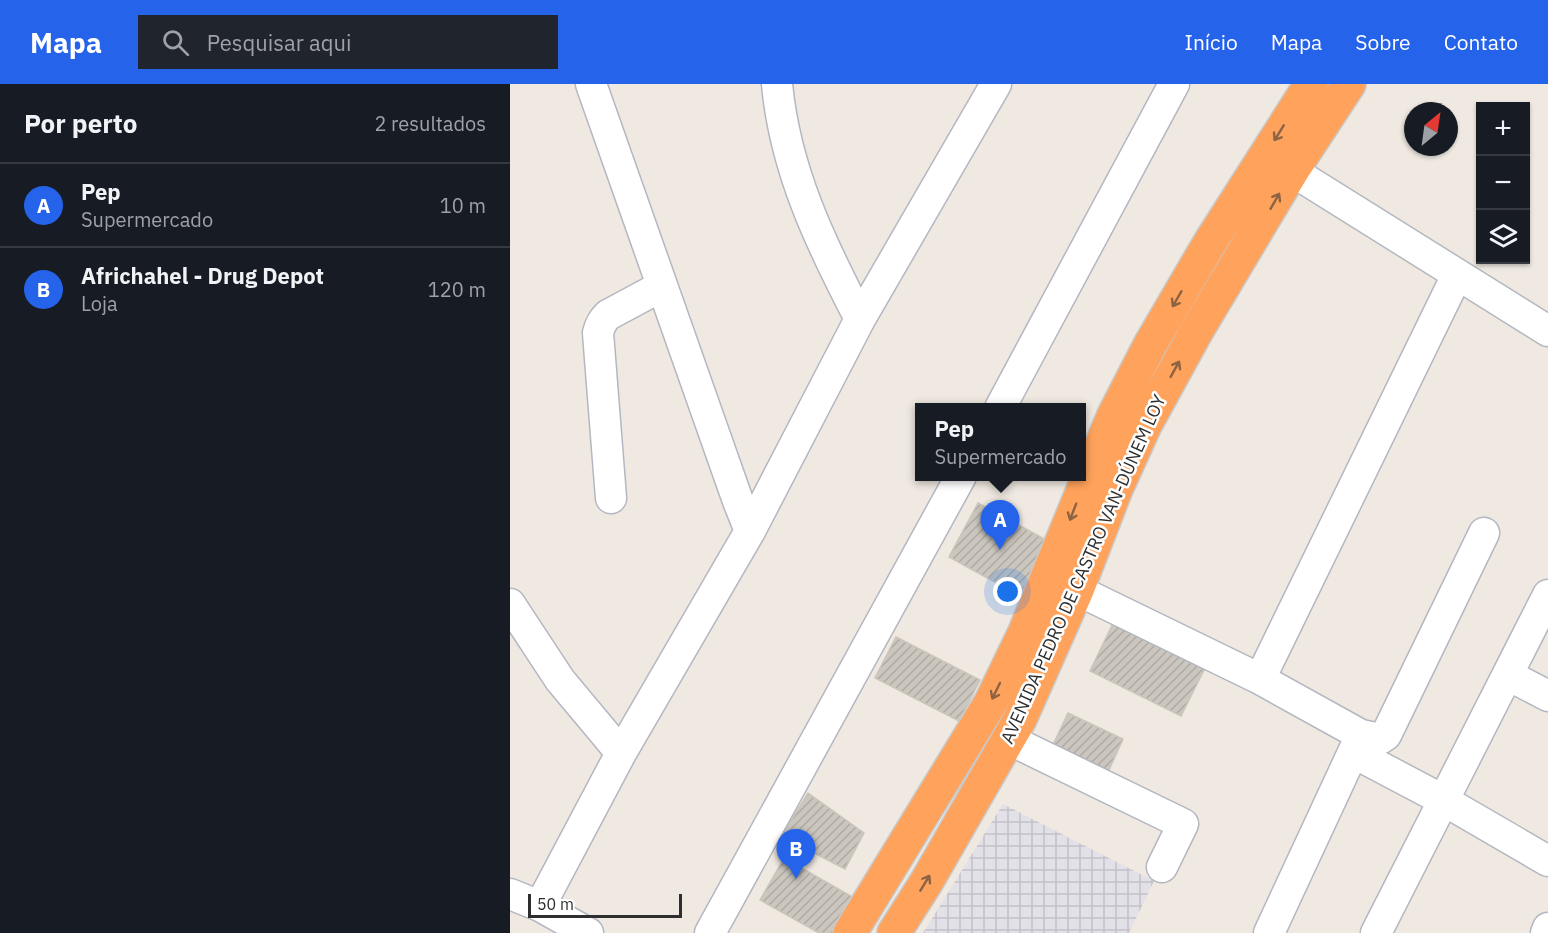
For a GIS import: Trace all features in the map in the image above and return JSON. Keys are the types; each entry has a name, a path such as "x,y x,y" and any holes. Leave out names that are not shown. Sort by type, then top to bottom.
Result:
{"highway":[{"name":"AVENIDA PEDRO DE CASTRO VAN-DÚNEM LOY","path":"850,933 991,702 1024,634 1109,428 1150,345 1209,244 1311,84"},
{"name":"AVENIDA PEDRO DE CASTRO VAN-DÚNEM LOY","path":"894,933 927,881 1020,719 1077,590 1116,489 1144,425 1196,332 1292,171 1349,84"}],"street":[{"path":"591,84 750,531"},
{"path":"777,84 790,154 801,194 825,252 860,319"},
{"path":"540,906 621,753 750,531 860,319 996,84"},
{"path":"1003,403 1174,84"},
{"path":"1292,171 1548,331"},
{"path":"1260,679 1457,275"},
{"path":"611,498 598,333 602,321 608,315 662,286"},
{"path":"710,933 959,481"},
{"path":"1357,744 1380,739 1386,735 1484,533"},
{"path":"1077,590 1260,679 1443,800 1548,861"},
{"path":"1376,933 1548,595"},
{"path":"510,604 560,680 621,753"},
{"path":"1508,675 1548,696"},
{"path":"1008,739 1183,824 1162,867"},
{"path":"1269,933 1357,744"},
{"path":"510,894 540,906 588,933"},
{"path":"1546,933 1548,928"}],"shaded area":[{"path":"1003,804 1154,881 1129,933 923,933"}],"building":[{"path":"978,503 1052,543 1022,597 949,557"},
{"path":"1117,615 1209,660 1181,716 1090,671"},
{"path":"896,637 980,680 959,721 875,678"},
{"path":"1068,713 1123,739 1108,772 1053,745"},
{"path":"808,793 864,833 845,869 781,836"},
{"path":"784,858 856,899 837,933 819,933 760,900"}],"place":[{"name":"Pep","path":"1000,550"},
{"name":"Africhahel - Drug Depot","path":"796,879"}]}
